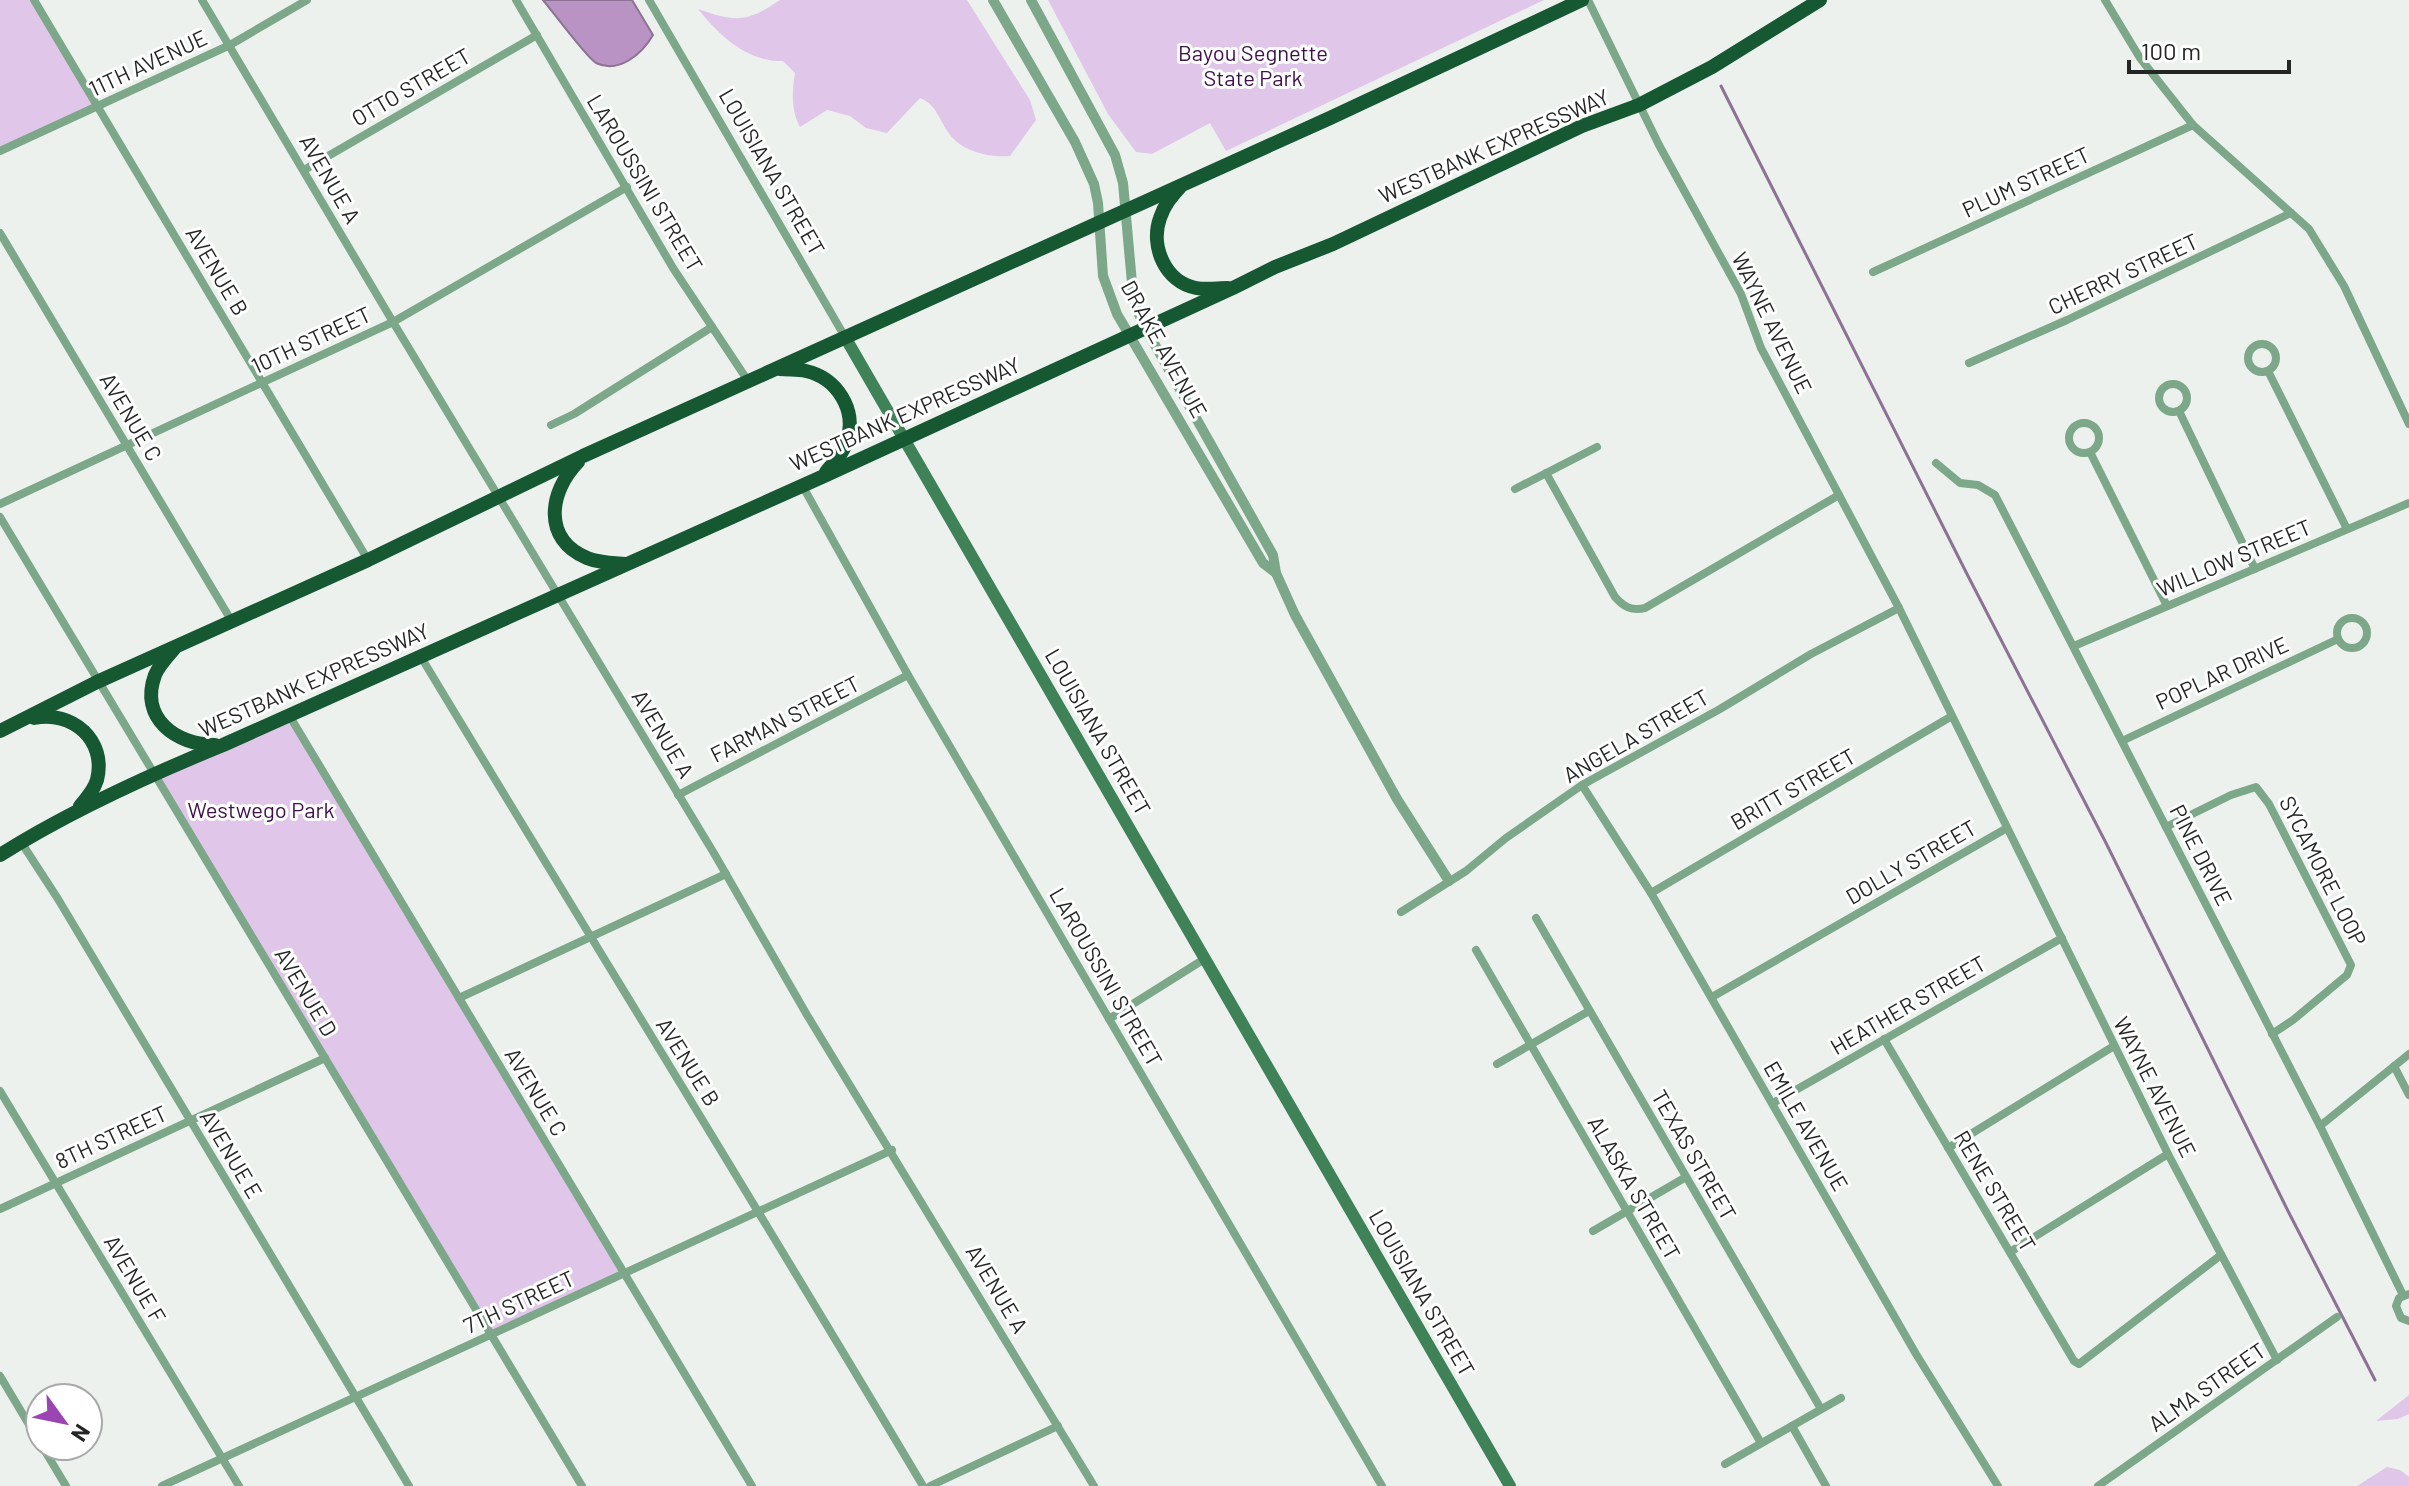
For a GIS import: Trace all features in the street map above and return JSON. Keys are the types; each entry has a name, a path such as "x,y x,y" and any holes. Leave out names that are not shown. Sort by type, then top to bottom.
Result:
{"highway":[{"path":"5,728 97,682 368,560 583,456 1585,0"},
{"name":"WESTBANK EXPRESSWAY","path":"0,855 75,812 154,773 824,476 1275,267 1333,244 1582,126 1639,105 1712,67 1820,0"},
{"path":"1183,183 1166,204 1159,220 1156,237 1164,266 1183,283 1197,288 1233,288"},
{"path":"774,369 805,370 818,375 830,383 844,401 849,413 847,441 824,476"},
{"path":"583,456 566,474 559,489 554,504 554,519 566,543 577,553 602,562 628,564"},
{"path":"177,645 155,675 152,689 156,716 180,739 200,745 223,745"},
{"path":"5,728 38,717 54,716 86,732 93,742 99,765 97,782 75,812"}],"main road":[{"name":"LOUISIANA STREET","path":"845,337 1510,1486"}],"street":[{"name":"AVENUE B","path":"34,0 368,560"},
{"name":"AVENUE A","path":"202,0 726,874 807,1015 1094,1486"},
{"name":"11TH AVENUE","path":"0,151 230,45 307,0"},
{"name":"LAROUSSINI STREET","path":"516,0 673,268 748,381"},
{"name":"LOUISIANA STREET","path":"649,0 845,337"},
{"name":"DRAKE AVENUE","path":"993,0 1086,164 1094,184 1103,276 1109,296 1263,563 1276,573"},
{"name":"DRAKE AVENUE","path":"1031,0 1115,155 1123,183 1133,294 1146,329 1273,555 1276,573 1295,615 1397,799 1449,881"},
{"name":"WAYNE AVENUE","path":"1585,0 1741,294 1761,348 1924,660"},
{"path":"2105,0 2140,58 2193,125 2309,229 2344,286 2409,424"},
{"name":"OTTO STREET","path":"304,170 537,35"},
{"name":"PLUM STREET","path":"1873,272 2193,125"},
{"name":"10TH STREET","path":"0,504 393,322 627,187"},
{"name":"CHERRY STREET","path":"1969,363 2067,320 2291,213"},
{"name":"AVENUE C","path":"0,233 231,620"},
{"path":"551,425 574,414 712,327"},
{"path":"2268,371 2347,529"},
{"path":"2179,411 2255,569"},
{"path":"1515,489 1597,447"},
{"path":"2090,452 2167,606"},
{"name":"PINE DRIVE","path":"1936,463 1960,483 1978,485 1995,495 2406,1294 2397,1302 2396,1310 2401,1318 2409,1321"},
{"path":"1546,473 1615,597 1631,609 1645,608 1839,495"},
{"name":"LAROUSSINI STREET","path":"802,485 908,675 1382,1486"},
{"name":"WILLOW STREET","path":"2074,646 2409,503"},
{"name":"AVENUE D","path":"0,517 582,1486"},
{"name":"ANGELA STREET","path":"1401,912 1466,871 1506,838 1582,785 1720,709 1811,654 1899,608"},
{"name":"POPLAR DRIVE","path":"2122,741 2338,639"},
{"name":"AVENUE B","path":"421,657 760,1211 923,1486"},
{"name":"DOLLY STREET","path":"1712,997 2007,828 1924,660"},
{"name":"FARMAN STREET","path":"678,795 908,675"},
{"name":"AVENUE C","path":"289,715 752,1486"},
{"name":"BRITT STREET","path":"1651,893 1952,716"},
{"name":"EMILE AVENUE","path":"1582,785 1651,893 1916,1354 1998,1486"},
{"name":"SYCAMORE LOOP","path":"2166,827 2231,795 2256,787 2269,804 2351,965 2347,975 2272,1034"},
{"name":"WAYNE AVENUE","path":"2007,828 2168,1154 2277,1360"},
{"name":"AVENUE E","path":"21,842 409,1486"},
{"path":"459,998 726,874"},
{"name":"TEXAS STREET","path":"1536,918 1821,1409"},
{"name":"HEATHER STREET","path":"1773,1103 2062,938"},
{"name":"ALASKA STREET","path":"1476,950 1761,1443"},
{"path":"1109,1019 1206,958"},
{"path":"1497,1064 1589,1011"},
{"name":"RENE STREET","path":"1884,1039 2074,1361 2079,1364 2221,1255"},
{"path":"1948,1148 2114,1046"},
{"path":"2320,1126 2409,1054"},
{"name":"8TH STREET","path":"0,1209 325,1058"},
{"path":"2394,1066 2409,1095"},
{"name":"AVENUE F","path":"0,1091 239,1486"},
{"name":"7TH STREET","path":"162,1486 892,1150"},
{"path":"2010,1252 2168,1154"},
{"path":"1593,1231 1686,1177"},
{"name":"ALMA STREET","path":"2098,1486 2337,1317"},
{"path":"0,1376 24,1416"},
{"path":"1725,1464 1841,1398"},
{"path":"930,1486 1058,1426"},
{"path":"1792,1426 1826,1486"},
{"path":"52,1462 66,1486"}],"green space":[{"path":"0,0 34,0 96,107 0,151"},
{"path":"780,0 967,0 1030,100 1036,120 1010,156 984,154 960,144 953,139 934,108 920,98 887,133 866,128 850,116 827,110 800,127 793,101 795,73 783,61 758,57 735,46 698,9 740,18 758,13"},
{"name":"Bayou Segnette State Park","path":"1048,0 1544,0 1226,151 1210,123 1152,154 1136,152 1108,114"},
{"name":"Westwego Park","path":"289,715 624,1273 491,1335 154,773"},
{"path":"2409,1395 2409,1414 2398,1419 2376,1421"},
{"path":"2387,1467 2400,1470 2409,1477 2409,1486 2357,1486"}],"shaded area":[{"path":"543,0 632,0 653,35 643,49 629,60 605,66 592,59"}],"waterway":[{"path":"1721,86 2375,1380"}]}
